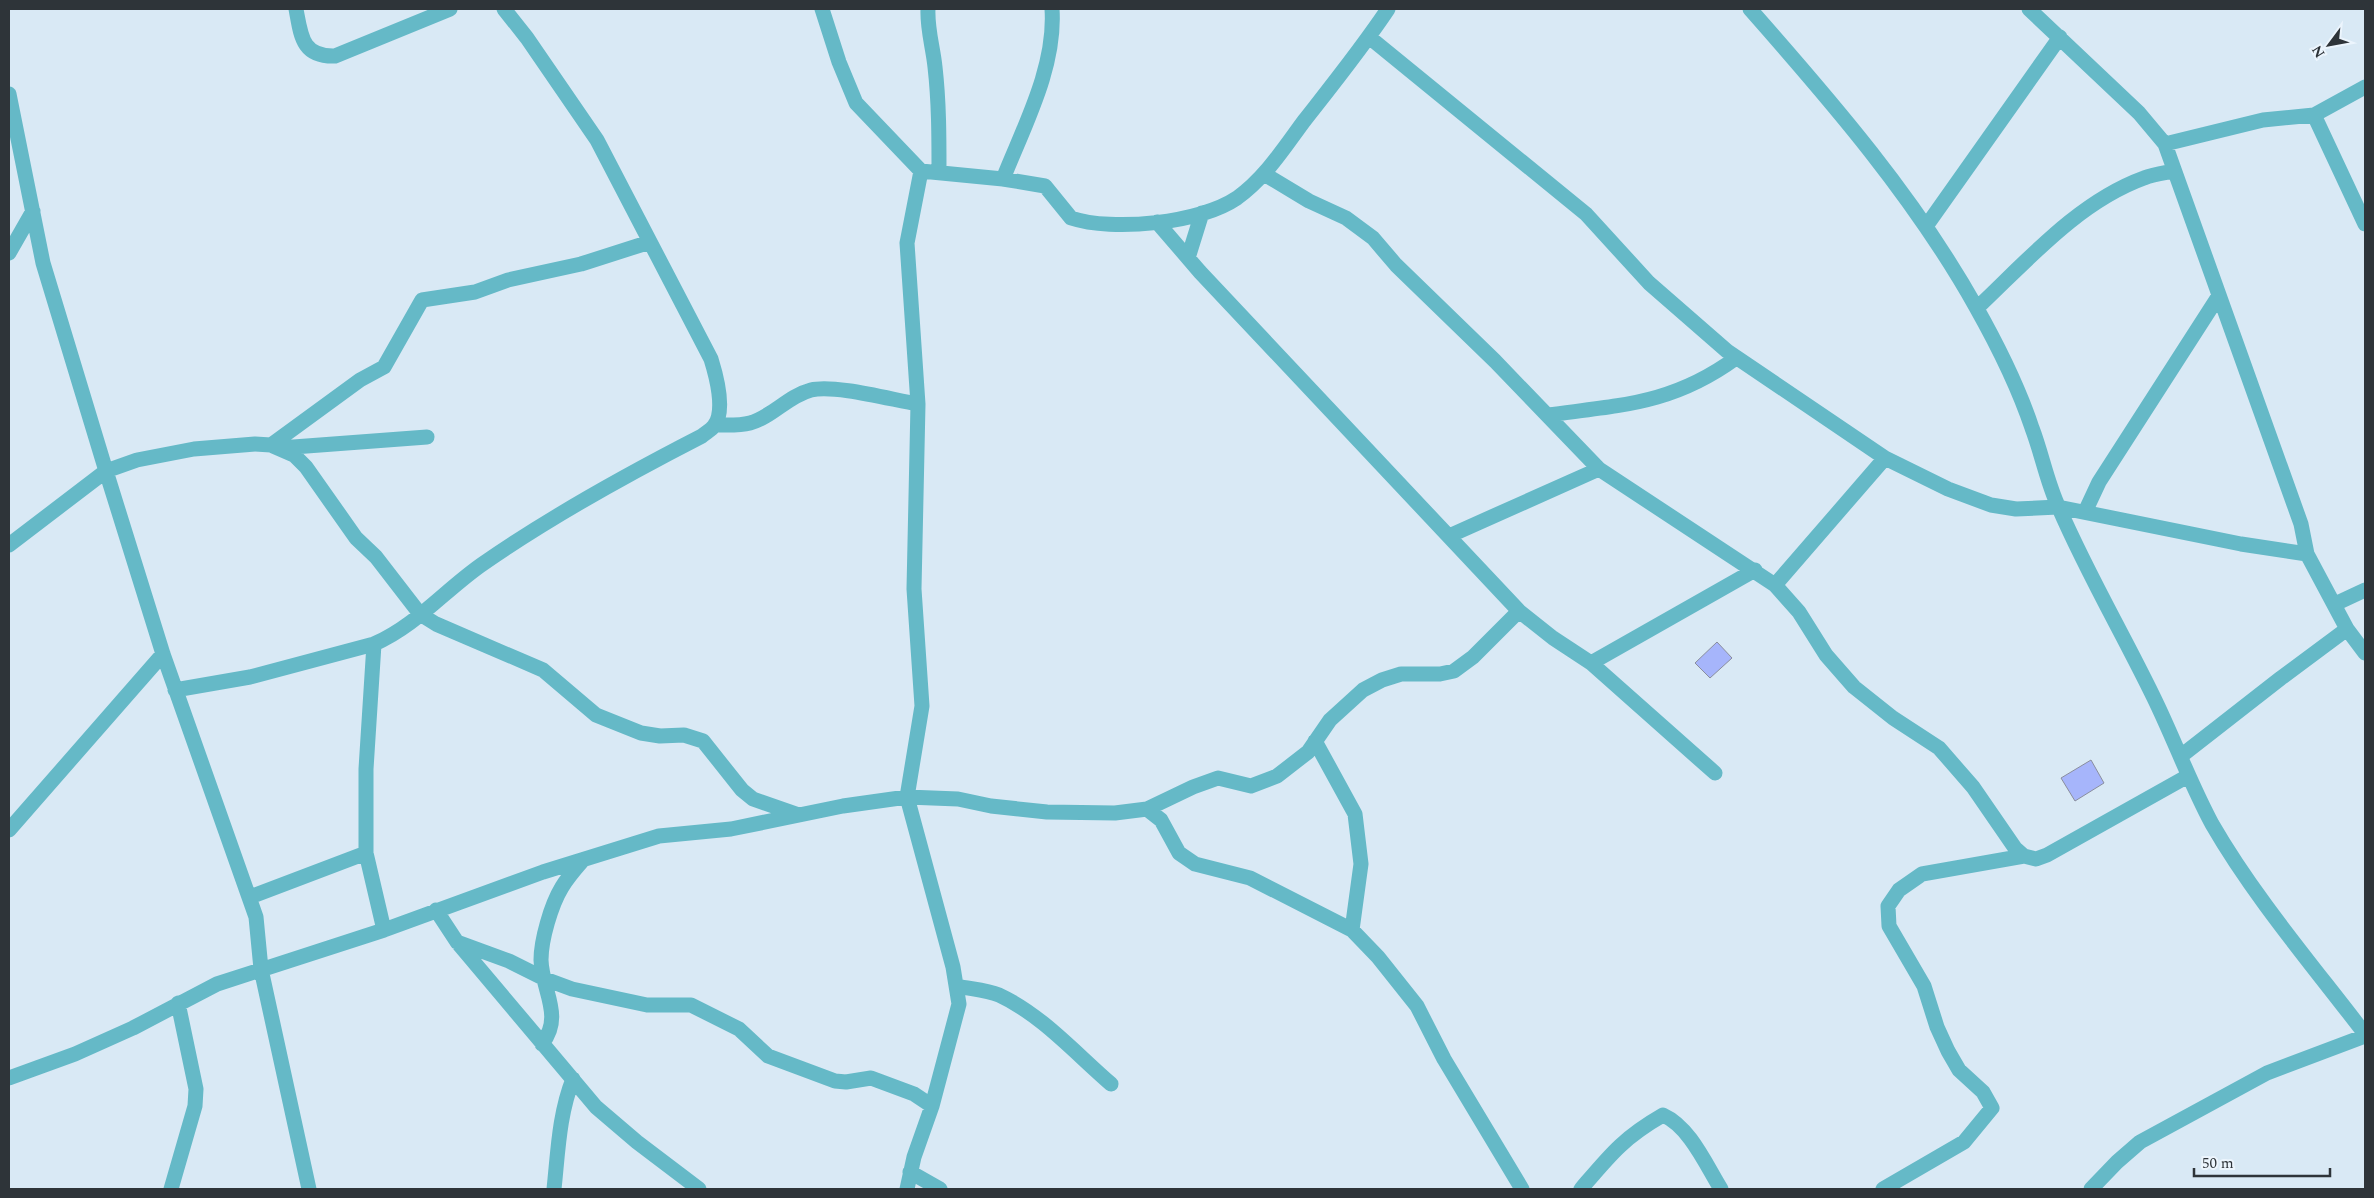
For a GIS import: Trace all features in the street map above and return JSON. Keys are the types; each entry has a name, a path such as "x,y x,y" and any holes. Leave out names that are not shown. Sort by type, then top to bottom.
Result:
{"street":[{"path":"296,9 301,34 308,48 320,56 335,56 450,9"},
{"path":"176,690 250,677 374,644 390,637 459,580 572,505 702,436 715,425 718,416 719,387 711,359 597,140 527,38 504,9"},
{"path":"822,9 839,62 856,103 921,171 1003,179 1045,186 1067,215 1077,220 1131,226 1202,213 1236,198 1264,174 1369,37 1388,9"},
{"path":"928,9 927,25 935,65 939,118 939,172"},
{"path":"1003,179 1047,64 1053,24 1052,9"},
{"path":"1750,9 1847,123 1927,225 1977,308 2008,369 2032,426 2058,507 2182,756 2188,776 2212,824 2282,925 2365,1035 2267,1073 2140,1142 2091,1189"},
{"path":"2028,9 2139,113 2165,144 2218,297 2301,524 2307,554 2347,629 2365,653"},
{"path":"1369,37 1579,208 1648,283 1736,358 1884,458 1948,489 1991,505 2016,509 2058,507 2241,544 2307,554"},
{"path":"1927,225 2060,37"},
{"path":"2165,144 2263,120 2314,115 2365,87"},
{"path":"9,94 44,263 106,471 162,654 250,897 258,934 261,969 309,1189"},
{"path":"2314,115 2365,224"},
{"path":"907,1189 910,1172 932,1106 959,1004 957,986 908,797 922,706 914,589 918,404 907,243 921,171"},
{"path":"1977,308 2071,220 2097,202 2145,177 2174,171"},
{"path":"1264,174 1309,201 1346,218 1373,238 1396,265 1548,415 1599,469 1755,570 1775,585 1799,612 1826,655 1854,688 1893,718 1939,748 1973,787 2015,848 2024,856"},
{"path":"9,254 33,211"},
{"path":"1188,258 1202,213"},
{"path":"1157,222 1188,258 1519,611 1553,638 1591,663 1714,773"},
{"path":"275,447 360,380 384,367 422,300 475,292 508,280 581,264 650,242"},
{"path":"2085,512 2099,482 2218,297"},
{"path":"1548,415 1653,400 1686,388 1715,373 1736,358"},
{"path":"715,425 749,423 767,415 792,398 812,390 836,390 918,404"},
{"path":"9,545 106,471 137,460 194,449 255,444 275,447 427,437"},
{"path":"275,447 294,455 306,467 356,538 376,558 420,614 436,624 543,670 596,715 641,733 660,736 684,735 703,741 742,790 753,799 802,816"},
{"path":"1775,585 1884,458"},
{"path":"1450,536 1599,469"},
{"path":"1591,663 1755,570"},
{"path":"2335,604 2365,590"},
{"path":"9,1078 75,1054 133,1028 217,984 384,930 436,910 659,836 731,829 802,816 843,806 908,797 958,800 991,806 1047,812 1115,812 1147,809 1193,787 1218,778 1251,786 1277,776 1308,752 1330,720 1363,690 1382,680 1401,674 1440,674 1454,671 1473,657 1519,611"},
{"path":"2182,756 2347,629"},
{"path":"374,644 366,769 366,853 384,930"},
{"path":"9,830 162,654"},
{"path":"1315,741 1355,814 1361,864 1352,930"},
{"path":"1883,1189 1964,1142 1992,1108 1983,1092 1960,1070 1948,1051 1936,1028 1924,986 1889,926 1888,906 1899,890 1922,874 2024,856 2036,859 2048,855 2188,776"},
{"path":"1147,809 1161,820 1179,853 1194,864 1250,878 1352,930 1378,957 1417,1006 1444,1059 1522,1189"},
{"path":"250,897 366,853"},
{"path":"542,1044 550,1034 553,1019 541,961 543,937 562,887 583,860"},
{"path":"436,910 457,942 542,1044 603,1112 637,1142 699,1189"},
{"path":"457,942 509,961 545,979 572,989 647,1004 692,1004 739,1029 768,1056 835,1081 846,1082 871,1078 878,1080 890,1087 914,1094 932,1106"},
{"path":"957,986 997,994 1022,1008 1042,1023 1111,1084"},
{"path":"171,1189 195,1106 196,1088 178,1003"},
{"path":"554,1189 562,1115 565,1098 573,1079"},
{"path":"1582,1189 1617,1147 1636,1130 1663,1115 1674,1120 1695,1147 1721,1189"},
{"path":"910,1172 940,1189"}],"building":[{"path":"1717,642 1732,658 1710,678 1695,663"},
{"path":"2091,760 2104,783 2075,801 2061,778"}]}
